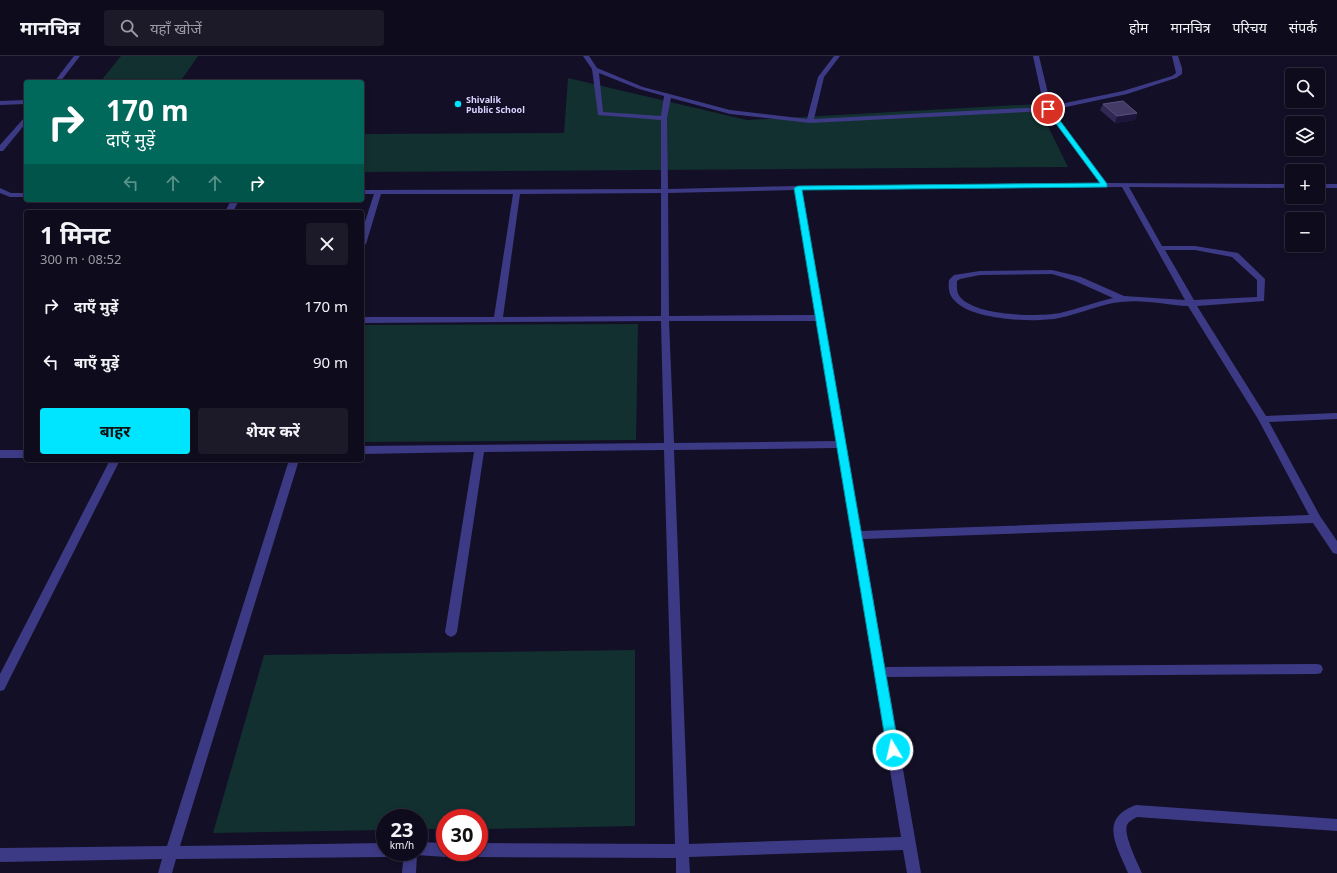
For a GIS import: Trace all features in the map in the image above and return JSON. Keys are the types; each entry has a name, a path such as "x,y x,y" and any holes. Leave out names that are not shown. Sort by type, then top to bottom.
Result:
{"street":[{"path":"59,80 77,56"},
{"path":"586,56 595,69 600,114 664,118"},
{"path":"810,121 821,77 837,56"},
{"path":"1036,56 1048,109 1105,185"},
{"path":"595,69 641,88 730,112 810,121 1048,109 1125,93 1174,77 1179,74 1179,68 1174,56"},
{"path":"668,95 664,118 665,319 683,873"},
{"path":"0,102 24,102"},
{"path":"0,150 24,121"},
{"path":"364,192 665,191 1105,185 1285,186"},
{"path":"1124,185 1191,303 1263,418 1316,519 1337,550"},
{"path":"1325,186 1337,186"},
{"path":"798,188 840,444 857,535 914,873"},
{"path":"0,190 10,195 24,195"},
{"path":"498,319 517,191"},
{"path":"364,238 378,192"},
{"path":"1123,299 1078,279 1052,272 980,273 958,277 953,280 953,292 960,302 981,311 1000,315 1050,317 1123,299 1191,303 1261,300 1261,279 1235,255 1195,248 1159,248"},
{"path":"364,320 820,318"},
{"path":"1263,418 1337,416"},
{"path":"364,450 840,444"},
{"path":"451,632 480,448"},
{"path":"0,454 24,454"},
{"path":"0,686 114,462"},
{"path":"165,873 293,462"},
{"path":"857,535 1316,519"},
{"path":"880,672 1317,670"},
{"path":"1135,873 1119,830 1121,822 1136,811 1337,825"},
{"path":"488,850 682,851 908,843"},
{"path":"0,855 376,850"},
{"path":"409,873 410,861"}],"green space":[{"path":"121,56 198,56 181,80 102,80"},
{"path":"568,78 747,120 1037,104 1068,167 364,172 364,134 564,133"},
{"path":"638,324 636,440 364,442 364,325"},
{"path":"635,650 635,826 488,829 488,809 436,809 436,829 428,829 428,809 376,809 376,830 213,833 264,655"}],"building":[{"path":"1123,101 1137,113 1117,116 1103,104"}],"place":[{"name":"Shivalik Public School","path":"458,104"}],"route":[{"path":"893,750 857,535 840,444 798,188 1105,185 1048,109"}]}
